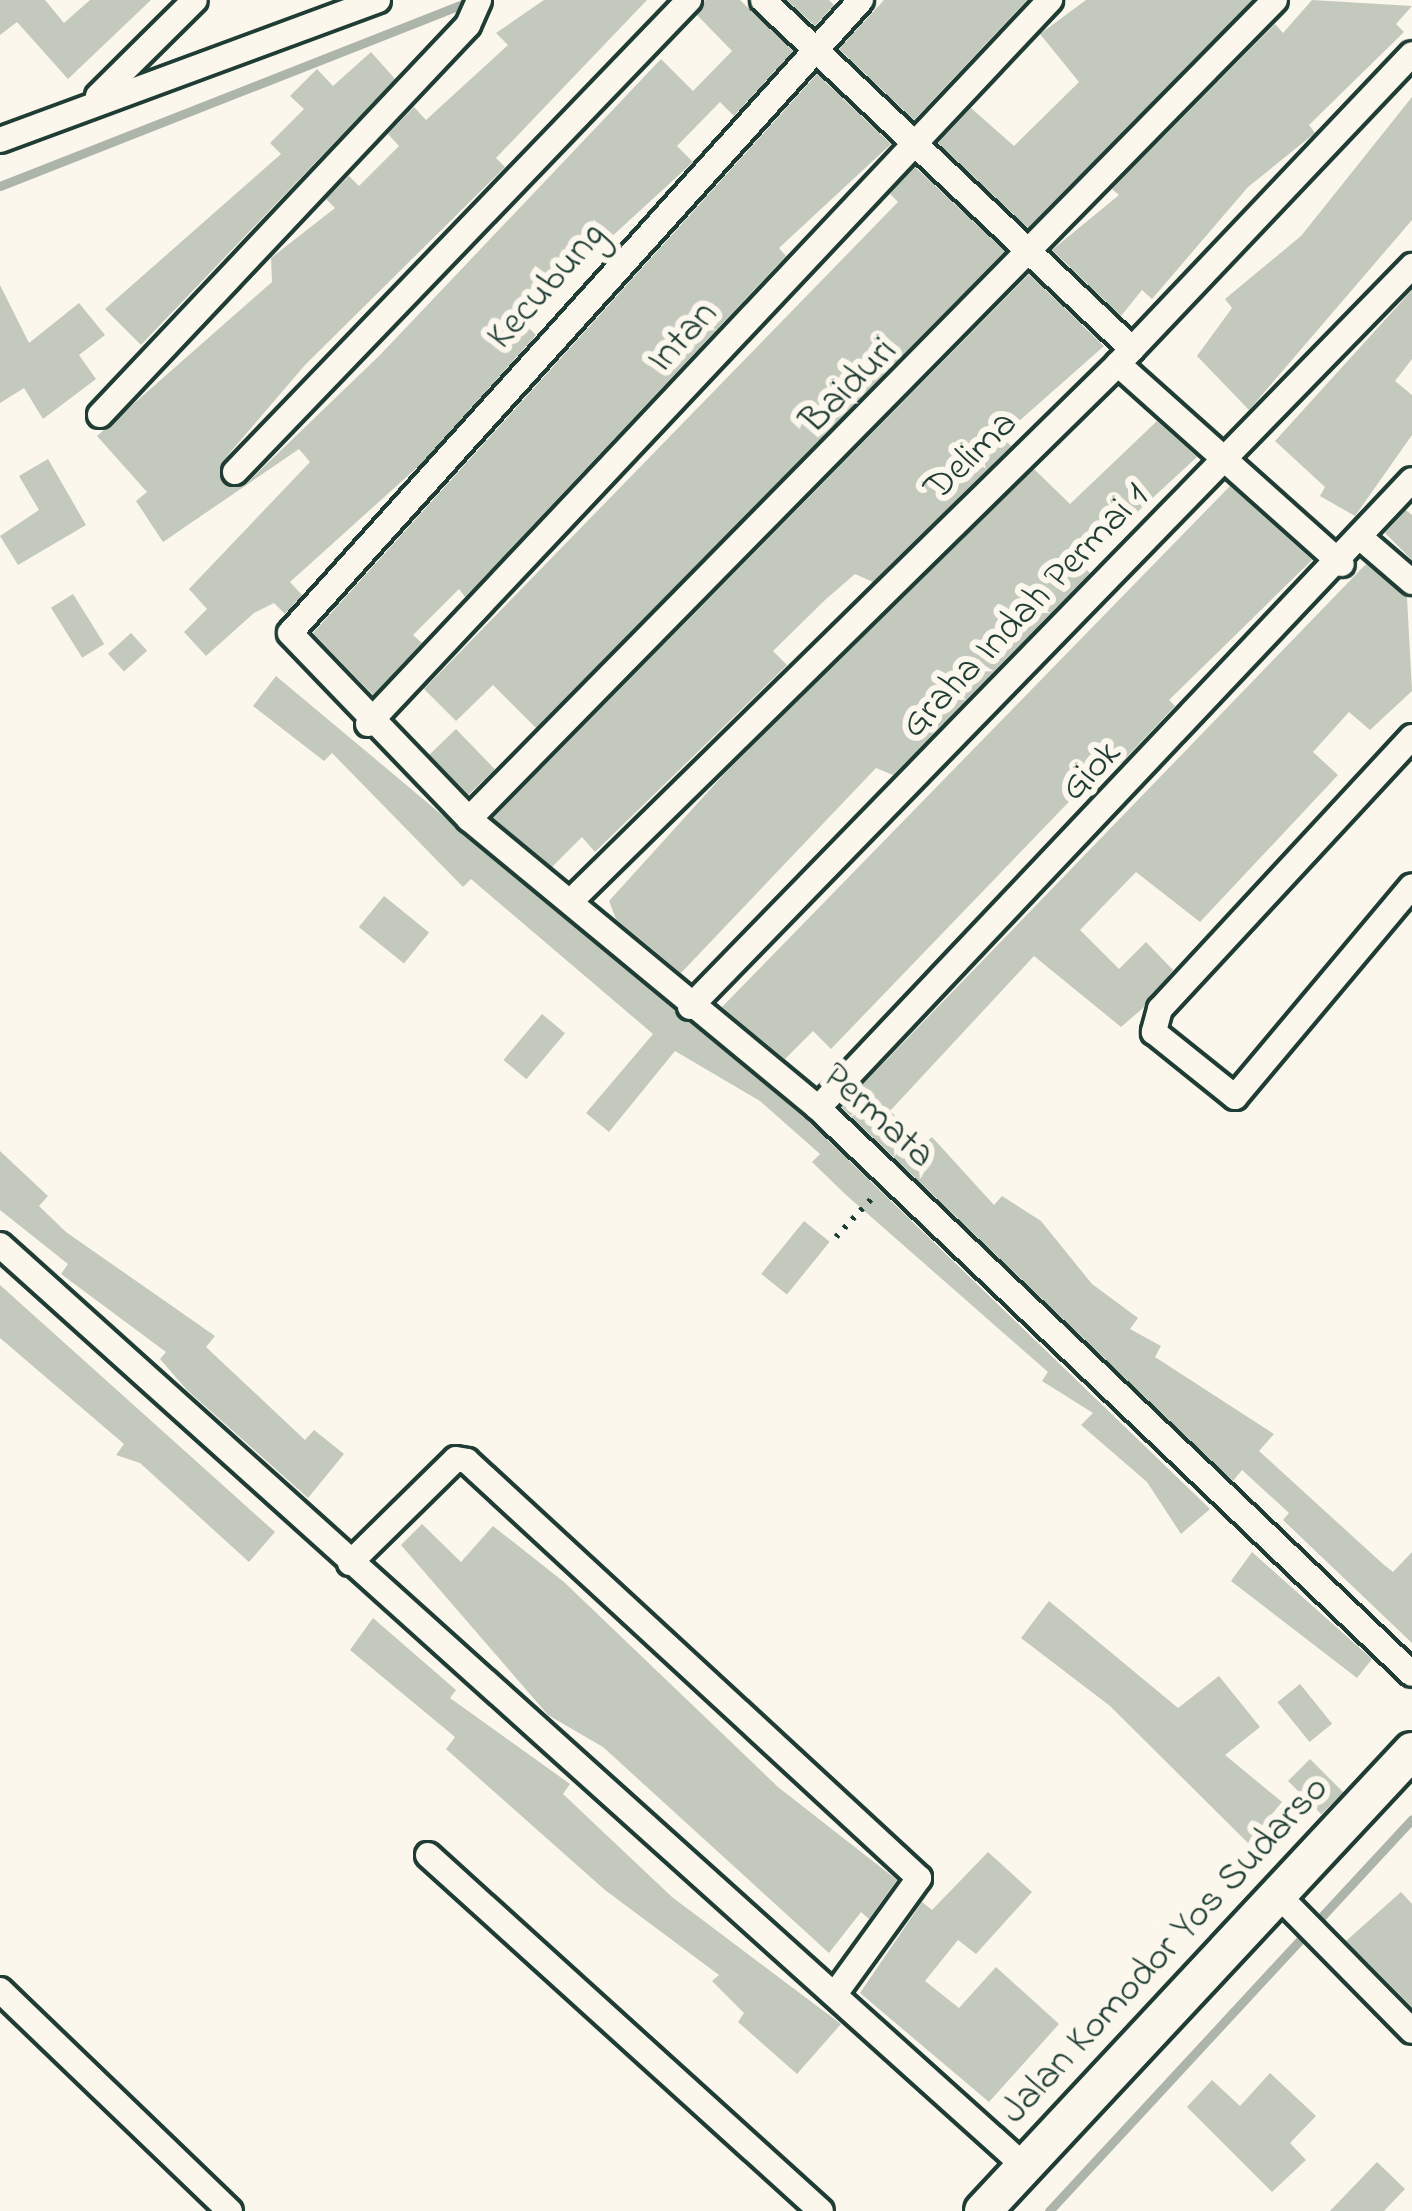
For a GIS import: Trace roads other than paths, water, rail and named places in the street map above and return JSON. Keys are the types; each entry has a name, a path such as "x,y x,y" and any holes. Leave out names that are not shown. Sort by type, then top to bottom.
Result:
{"street":[{"path":"89,104 195,0"},
{"path":"0,140 378,0"},
{"path":"235,472 689,0"},
{"path":"763,0 1227,459 1342,564"},
{"name":"Kecubung","path":"289,624 861,0"},
{"name":"Intan","path":"368,724 1050,0"},
{"name":"Baiduri","path":"469,819 1028,260 1275,0"},
{"path":"100,415 479,4"},
{"name":"Delima","path":"571,902 1125,356 1412,54"},
{"name":"Graha Indah Permai 1","path":"690,1007 1412,266"},
{"name":"Giok","path":"818,1108 1342,564 1412,480"},
{"path":"1362,538 1412,582"},
{"name":"Permata","path":"289,624 368,724 469,819 690,1007 818,1108 1412,1674"},
{"path":"1412,736 1160,1009 1154,1031 1235,1096 1412,886"},
{"path":"0,1245 1022,2164"},
{"path":"350,1563 456,1459 467,1460 920,1878 835,1994"},
{"name":"Jalan Komodor Yos Sudarso","path":"983,2211 1022,2164 1287,1904 1412,1751"},
{"path":"428,1855 821,2211"},
{"path":"1287,1904 1412,2030"},
{"path":"0,1990 230,2211"}],"waterway":[{"path":"0,186 473,0"},
{"path":"1049,2211 1412,1819"}]}
